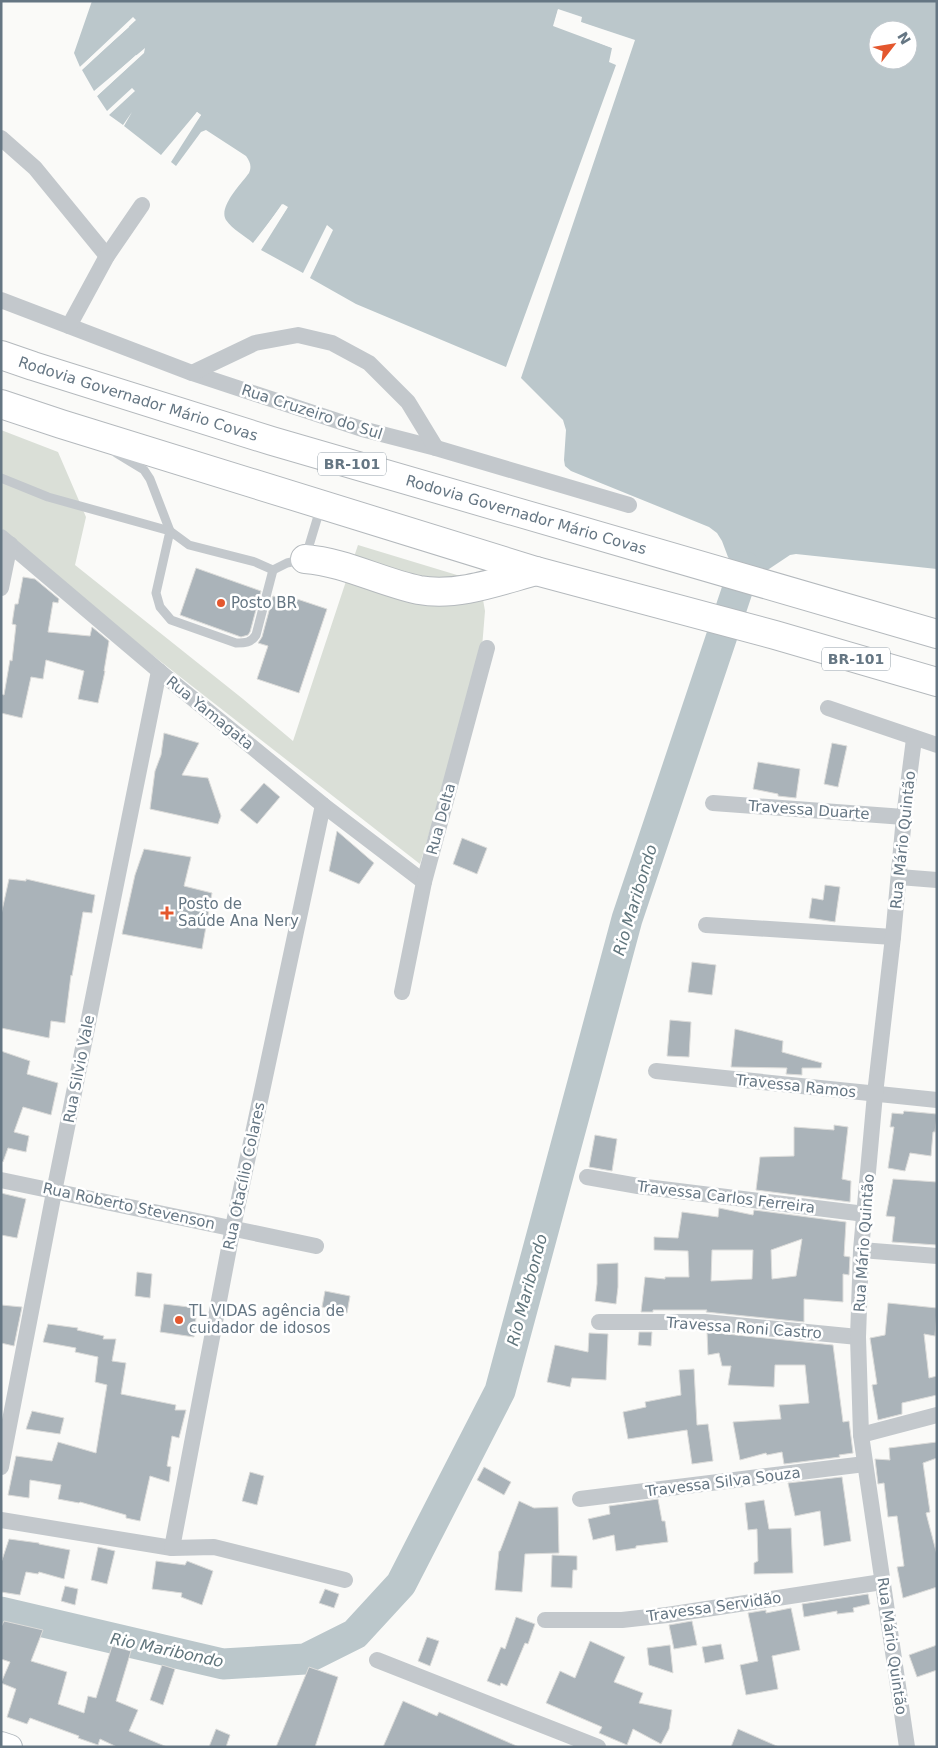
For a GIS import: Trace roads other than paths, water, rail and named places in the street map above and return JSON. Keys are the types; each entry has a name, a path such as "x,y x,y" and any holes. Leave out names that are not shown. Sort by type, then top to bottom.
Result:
{"highway":[{"name":"Rodovia Governador Mário Covas","path":"1,355 272,441 937,634"},
{"name":"BR-101","path":"1,404 536,571 775,635 937,682"},
{"path":"305,559 324,560 420,590 450,591 468,589 536,571"}],"main road":[{"path":"1,1744 10,1747"}],"street":[{"path":"1,138 35,168 107,256"},
{"path":"69,326 107,256 142,205"},
{"name":"Rua Cruzeiro do Sul","path":"1,300 192,373 362,429 436,448 629,504"},
{"path":"192,373 255,342 298,335 332,343 369,363 408,402 436,448"},
{"path":"1,588 6,540"},
{"name":"Rua Yamagata","path":"6,540 159,671 323,805 424,882"},
{"name":"Rua Delta","path":"402,992 424,882 488,648"},
{"name":"Rua Silvio Vale","path":"1,1467 54,1190 159,671"},
{"path":"828,708 914,739 937,745"},
{"name":"Rua Mário Quintão","path":"907,1747 861,1435 858,1336 861,1250 875,1094 914,739"},
{"name":"Travessa Duarte","path":"713,803 904,817"},
{"name":"Rua Otacílio Colares","path":"172,1548 233,1228 323,805"},
{"path":"899,876 937,880"},
{"path":"706,925 893,937"},
{"name":"Travessa Ramos","path":"656,1071 937,1100"},
{"name":"Travessa Carlos Ferreira","path":"587,1177 638,1186 865,1214"},
{"name":"Rua Roberto Stevenson","path":"1,1180 316,1246"},
{"path":"861,1250 937,1256"},
{"name":"Travessa Roni Castro","path":"599,1322 705,1322 858,1336"},
{"path":"861,1435 937,1415"},
{"name":"Travessa Silva Souza","path":"580,1499 866,1464"},
{"path":"1,1520 172,1548 214,1547 345,1580"},
{"name":"Travessa Servidão","path":"545,1620 631,1619 667,1615 882,1582"},
{"path":"377,1660 598,1747"}],"lane":[{"path":"61,424 136,464 150,478 170,531 156,593 160,607 171,620 236,643 246,643 253,640 256,635 273,570 287,563 305,559 322,504"},
{"path":"1,478 48,497 170,531 188,545 255,562 273,570"}],"waterway":[{"name":"Rio Maribondo","path":"1,1612 223,1664 305,1659 355,1634 401,1584 500,1391 627,919 745,567"}],"place":[{"name":"Posto BR","path":"221,603"},
{"name":"Posto de Saúde Ana Nery","path":"167,913"},
{"name":"TL VIDAS agência de cuidador de idosos","path":"179,1320"}]}
